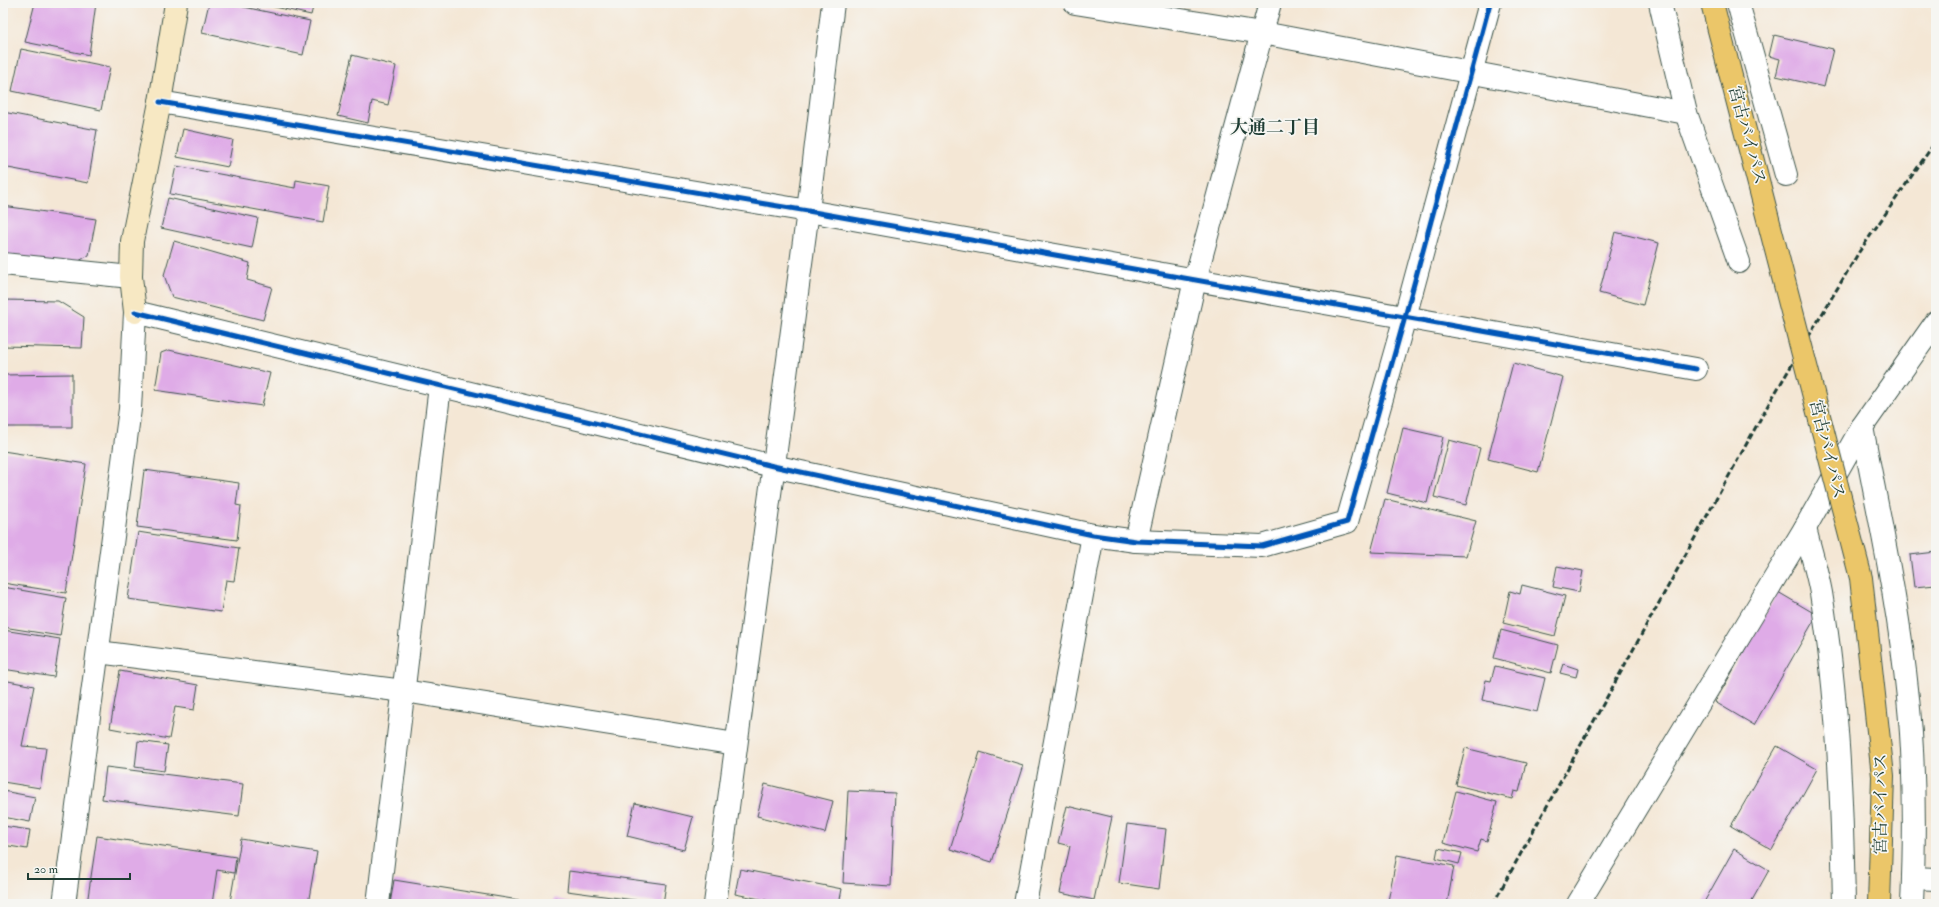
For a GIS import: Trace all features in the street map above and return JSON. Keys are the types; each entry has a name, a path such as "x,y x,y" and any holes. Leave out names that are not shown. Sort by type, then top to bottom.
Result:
{"highway":[{"name":"宮古バイパス","path":"1712,3 1861,578 1883,776 1879,904"}],"street":[{"path":"64,904 130,409 135,312 131,277 132,242 160,102 176,3"},
{"path":"715,904 808,211 833,3"},
{"path":"1075,3 1262,33 1472,71 1686,113"},
{"path":"1136,541 1195,280 1270,3"},
{"path":"135,312 773,466 1093,534 1136,541 1262,546 1347,522 1405,317 1490,3"},
{"path":"1660,3 1686,113 1739,262"},
{"path":"1738,3 1786,175"},
{"path":"160,102 808,211 1696,369"},
{"path":"3,264 131,277"},
{"path":"1578,904 1805,528 1862,427 1936,322"},
{"path":"378,904 440,386"},
{"path":"1862,427 1896,606 1908,699 1913,782 1912,904"},
{"path":"1805,528 1821,591 1835,700 1842,806 1844,904"},
{"path":"1025,904 1093,534"},
{"path":"98,652 404,691 736,744"},
{"path":"1913,878 1936,879"}],"building":[{"path":"35,3 96,3 89,55 25,42"},
{"path":"209,3 225,3 310,21 303,55 202,33"},
{"path":"257,3 314,3 311,15"},
{"path":"1774,35 1833,49 1824,87 1776,76 1780,59 1769,56"},
{"path":"21,49 110,67 101,110 12,91"},
{"path":"352,55 396,66 388,105 372,101 368,123 338,116"},
{"path":"3,112 97,130 88,183 3,167"},
{"path":"183,129 233,140 228,167 177,157"},
{"path":"176,166 295,188 296,180 329,186 323,222 170,194"},
{"path":"168,198 258,218 252,248 161,228"},
{"path":"3,206 96,219 89,255 69,267 3,257"},
{"path":"1615,232 1659,243 1643,305 1599,293"},
{"path":"174,241 250,263 247,280 272,287 263,320 172,297 164,275"},
{"path":"3,300 58,301 84,317 82,348 3,346"},
{"path":"169,350 270,373 262,406 155,390 161,353"},
{"path":"1513,363 1563,377 1538,472 1488,459"},
{"path":"72,374 72,427 3,427 3,375"},
{"path":"1403,428 1443,437 1427,503 1387,493"},
{"path":"1449,440 1480,448 1466,505 1434,497"},
{"path":"3,451 86,464 66,593 3,583"},
{"path":"144,470 239,483 236,505 241,506 237,540 137,527"},
{"path":"1385,499 1476,521 1466,556 1371,552"},
{"path":"138,532 239,548 234,581 226,580 221,612 128,599"},
{"path":"1936,552 1936,585 1914,587 1910,555"},
{"path":"1557,566 1583,571 1579,592 1553,587"},
{"path":"1522,585 1565,596 1555,636 1503,623 1510,591 1520,594"},
{"path":"3,587 66,598 60,636 3,627"},
{"path":"1778,592 1817,615 1754,725 1715,702"},
{"path":"3,630 60,639 54,677 3,669"},
{"path":"1501,630 1558,645 1551,673 1494,658"},
{"path":"1563,664 1578,669 1576,677 1560,673"},
{"path":"1495,666 1545,678 1537,712 1482,700 1486,680 1491,681"},
{"path":"120,671 198,685 194,710 175,707 169,739 110,728"},
{"path":"3,680 34,686 22,746 46,748 40,788 3,782"},
{"path":"138,741 168,745 164,771 135,767"},
{"path":"1777,746 1817,769 1772,850 1731,826"},
{"path":"1465,748 1526,763 1519,792 1514,791 1512,799 1456,785"},
{"path":"980,752 1023,765 992,862 950,849"},
{"path":"106,767 243,784 239,816 102,799"},
{"path":"765,784 833,801 825,833 757,816"},
{"path":"3,791 35,797 30,822 3,817"},
{"path":"848,791 895,793 891,886 843,883"},
{"path":"1456,791 1497,802 1487,841 1481,839 1477,852 1443,843"},
{"path":"635,803 693,817 684,850 627,836"},
{"path":"1067,806 1112,817 1094,900 1060,893 1070,846 1058,843"},
{"path":"1127,824 1166,829 1159,889 1119,883"},
{"path":"3,826 30,830 27,849 3,845"},
{"path":"97,836 236,857 234,873 217,870 212,904 87,904"},
{"path":"241,839 317,852 308,904 243,904 230,902"},
{"path":"1438,848 1462,853 1459,864 1436,858"},
{"path":"1734,849 1769,870 1750,904 1703,904"},
{"path":"1397,855 1454,866 1447,904 1402,904 1388,901"},
{"path":"740,869 842,889 839,904 785,904 735,894"},
{"path":"569,871 666,884 663,904 567,891"},
{"path":"394,880 519,900 518,904 390,904"},
{"path":"555,898 577,904 553,904"}],"railway":[{"path":"1493,904 1768,405 1859,252 1936,141"}],"cycle path":[{"path":"135,312 773,466 1093,535 1136,541 1262,546 1347,522 1405,317 1490,3"},
{"path":"160,102 808,211 1696,369"}],"district":[{"name":"大通二丁目","path":"1275,127"}]}
